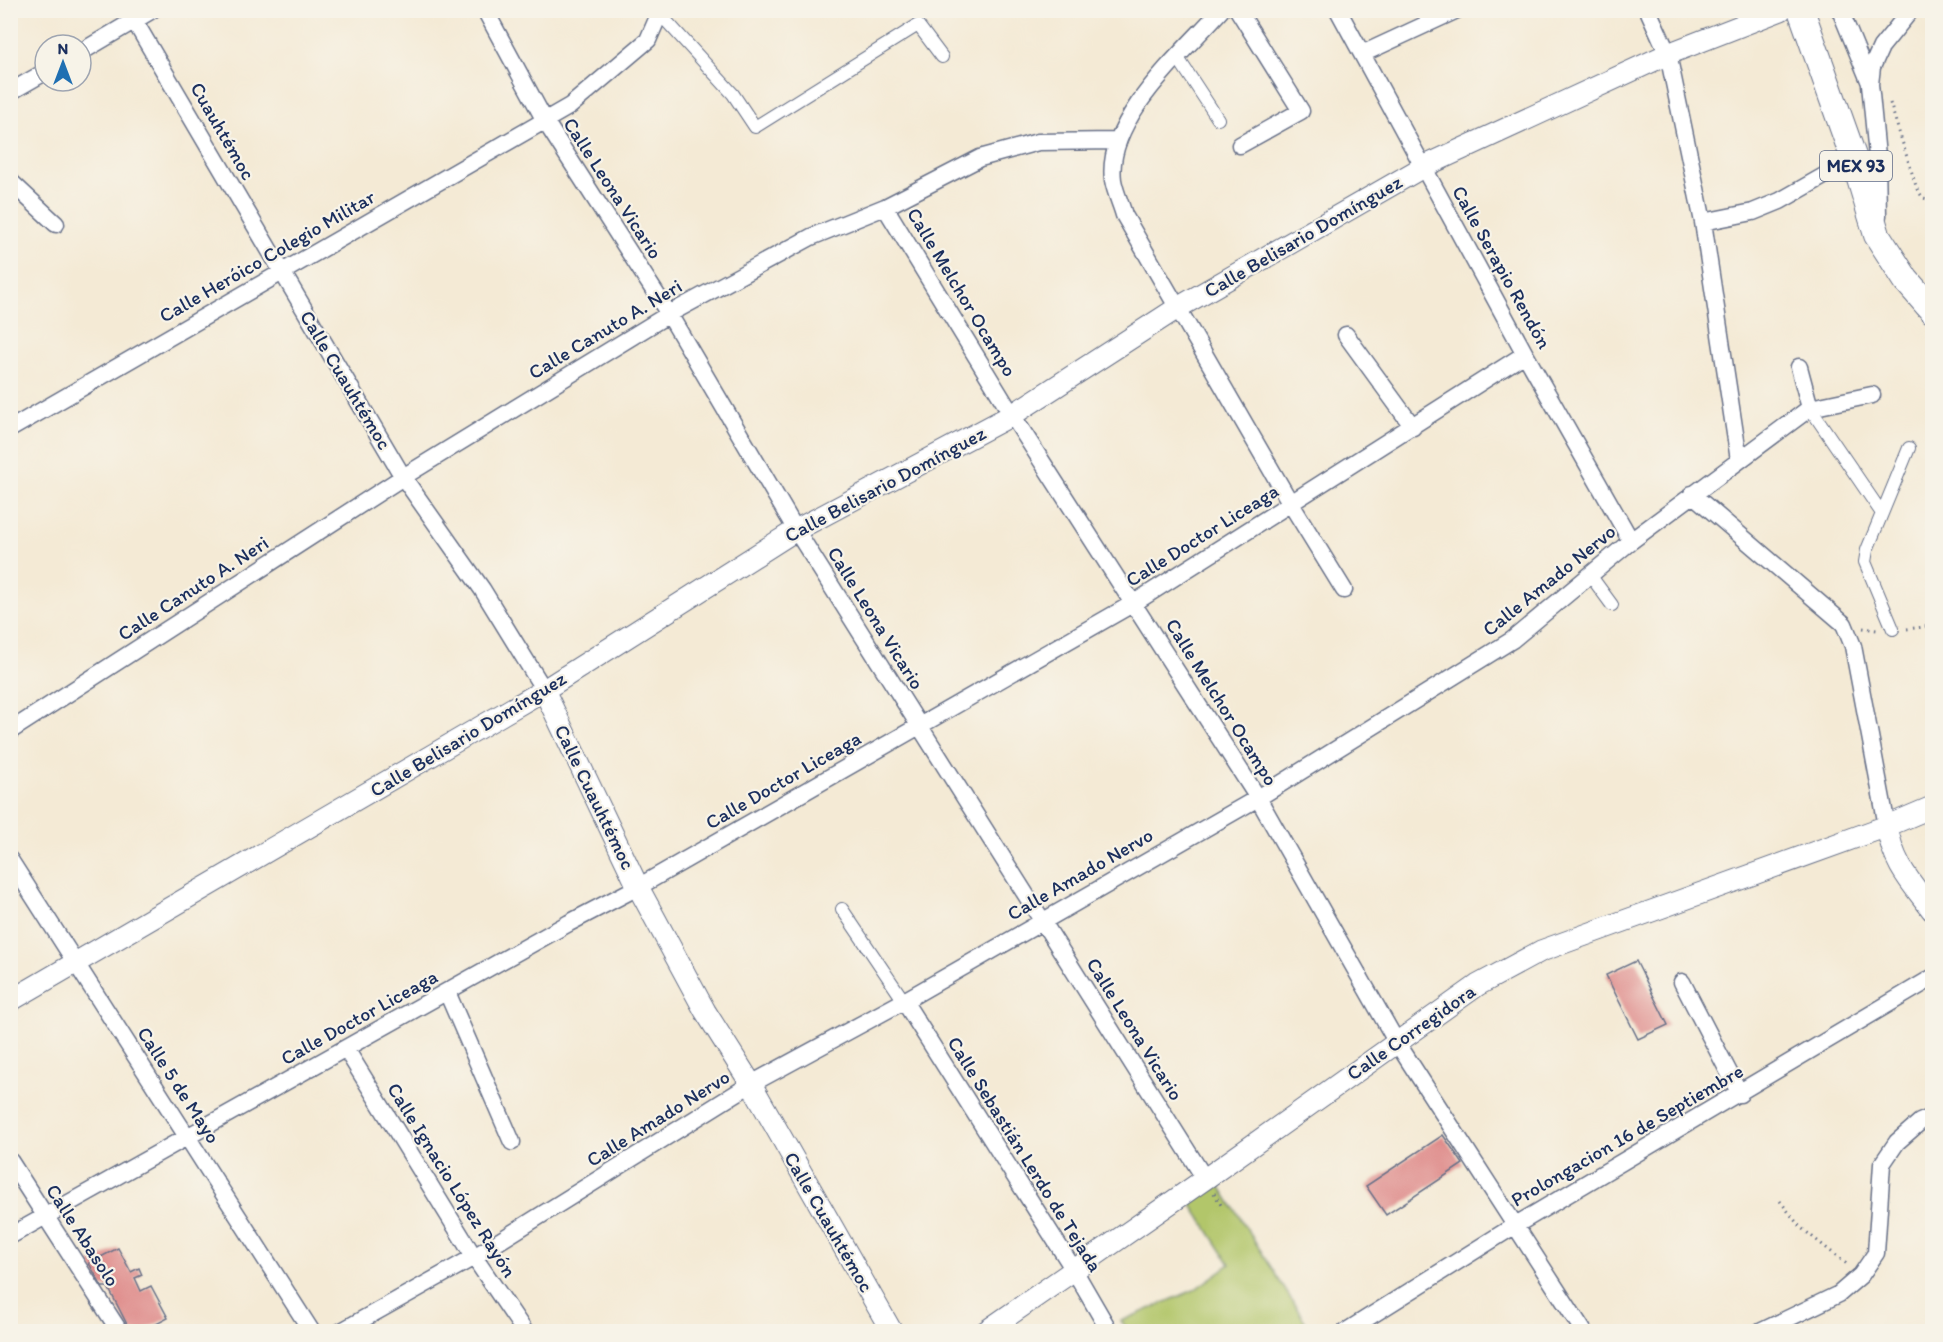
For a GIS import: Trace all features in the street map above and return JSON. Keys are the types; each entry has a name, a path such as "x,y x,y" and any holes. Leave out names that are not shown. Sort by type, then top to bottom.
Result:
{"main road":[{"name":"MEX 93","path":"1801,10 1854,159 1877,235 1906,280 1932,310"}],"street":[{"path":"93,43 131,16 152,10"},
{"name":"Calle Leona Vicario","path":"485,10 545,121 669,314 796,530 1205,1179"},
{"path":"1221,10 1136,105 1116,141 1113,180 1124,215 1291,504 1344,590"},
{"path":"1238,10 1301,111 1240,145"},
{"name":"Calle Serapio Rendón","path":"1338,10 1525,354 1631,541"},
{"path":"1362,54 1457,10"},
{"path":"1647,10 1668,54 1703,222 1739,460"},
{"name":"Calle Belisario Domínguez","path":"10,1001 544,690 796,530 1012,415 1179,307 1423,167 1668,54 1781,10"},
{"path":"1840,10 1870,84"},
{"path":"1877,235 1877,156 1870,84 1872,67 1881,47 1911,10"},
{"path":"660,12 733,94 755,127 918,25 942,57"},
{"name":"Calle Heróico Colegio Militar","path":"10,429 570,106 648,40 660,12"},
{"name":"Cuauhtémoc","path":"131,16 281,272"},
{"path":"1178,58 1218,119"},
{"path":"10,92 33,79"},
{"name":"Calle Canuto A. Neri","path":"10,731 403,477 669,314 811,237 885,207 980,158 1038,142 1116,141"},
{"path":"1703,222 1753,212 1854,159"},
{"path":"10,181 56,224"},
{"name":"Calle Melchor Ocampo","path":"885,207 1012,415 1258,798 1396,1041 1584,1332"},
{"name":"Calle Cuauhtémoc","path":"281,272 403,477 482,589 544,690 638,887 705,1011 751,1084 892,1332"},
{"path":"1346,335 1413,427"},
{"name":"Calle Doctor Liceaga","path":"10,1236 45,1214 638,887 1134,603 1525,354"},
{"path":"1799,368 1810,408 1881,512"},
{"path":"1810,408 1872,395"},
{"name":"Calle Amado Nervo","path":"340,1332 474,1257 751,1084 904,1000 1258,798 1512,640 1631,541 1810,408"},
{"path":"1893,630 1865,562 1881,512 1909,448"},
{"path":"1692,494 1844,624 1853,646 1890,849 1899,867 1932,910"},
{"path":"1590,575 1612,606"},
{"name":"Calle Corregidora","path":"986,1332 1478,985 1541,951 1887,826 1932,807"},
{"name":"Calle 5 de Mayo","path":"10,860 312,1332"},
{"path":"842,909 904,1000"},
{"name":"Prolongacion 16 de Septiembre","path":"1345,1332 1514,1226 1932,978"},
{"path":"1682,982 1740,1094"},
{"path":"447,992 512,1142"},
{"name":"Calle Sebastián Lerdo de Tejada","path":"904,1000 1074,1270 1110,1332"},
{"name":"Calle Ignacio López Rayón","path":"346,1049 474,1257 525,1332"},
{"path":"1760,1332 1839,1294 1861,1275 1876,1253 1882,1164 1897,1142 1920,1122 1932,1117"},
{"name":"Calle Abasolo","path":"10,1161 120,1332"}],"path":[{"path":"1890,102 1917,189 1923,198 1932,200"},
{"path":"1780,1201 1800,1227 1861,1275"}],"green space":[{"path":"1217,1181 1311,1331 1129,1331 1121,1321 1194,1290 1230,1264 1188,1199"}],"building":[{"path":"1636,961 1668,1025 1638,1039 1606,975"},
{"path":"1443,1135 1463,1164 1386,1215 1366,1186"},
{"path":"118,1248 131,1272 139,1268 142,1275 135,1278 141,1291 151,1286 168,1318 141,1332 131,1332 108,1287 102,1287 89,1263"}]}
